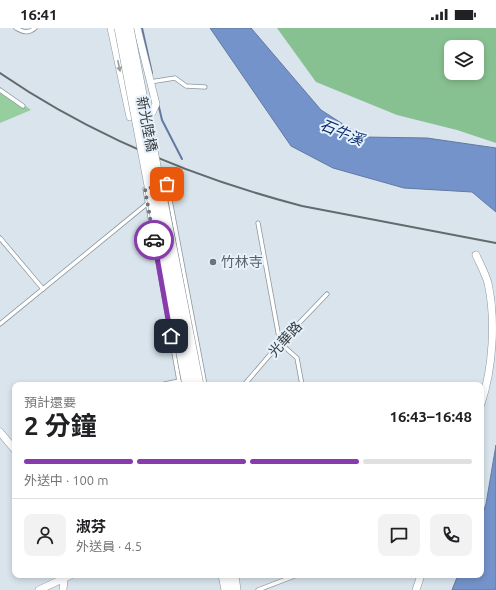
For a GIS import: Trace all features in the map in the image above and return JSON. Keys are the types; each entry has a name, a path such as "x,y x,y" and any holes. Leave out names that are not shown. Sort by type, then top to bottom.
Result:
{"main road":[{"name":"新光陸橋","path":"120,28 182,382"},
{"name":"新光陸橋","path":"128,28 197,382"},
{"path":"227,590 229,578"},
{"path":"230,578 235,590"}],"street":[{"path":"111,28 130,117 152,113 156,104 137,28"},
{"path":"476,255 488,283 495,317 494,346 484,394"},
{"path":"0,432 12,446"},
{"path":"416,590 420,578"},
{"path":"39,590 64,579 63,590"}],"lane":[{"path":"16,28 23,32 31,31 35,28"},
{"path":"150,82 175,78 186,86 205,87"},
{"path":"0,90 23,106"},
{"path":"182,382 145,189 167,184 204,382"},
{"path":"0,324 148,203"},
{"path":"258,223 280,343 297,358 301,382"},
{"path":"0,238 43,289"},
{"name":"光華路","path":"247,382 280,343 327,294"},
{"path":"258,590 289,578"}],"green space":[{"path":"277,28 496,28 496,143 457,130 397,115 316,82"},
{"path":"0,87 31,110 0,123"}],"water":[{"name":"石牛溪","path":"210,28 251,28 321,110 363,137 427,138 496,148 496,212 472,192 404,188 333,168 291,146"},
{"path":"496,445 496,587 495,590 452,590 457,578 484,578 484,510"}],"waterway":[{"path":"142,28 152,73"},
{"path":"158,103 162,120 182,159"}],"railway":[{"path":"0,73 35,96 108,135 145,153 223,182 302,206 496,243"}],"way so far":[{"path":"154,240 145,189 167,184"}],"place":[{"name":"竹林寺","path":"213,262"}],"route":[{"path":"154,240 171,336"}]}
